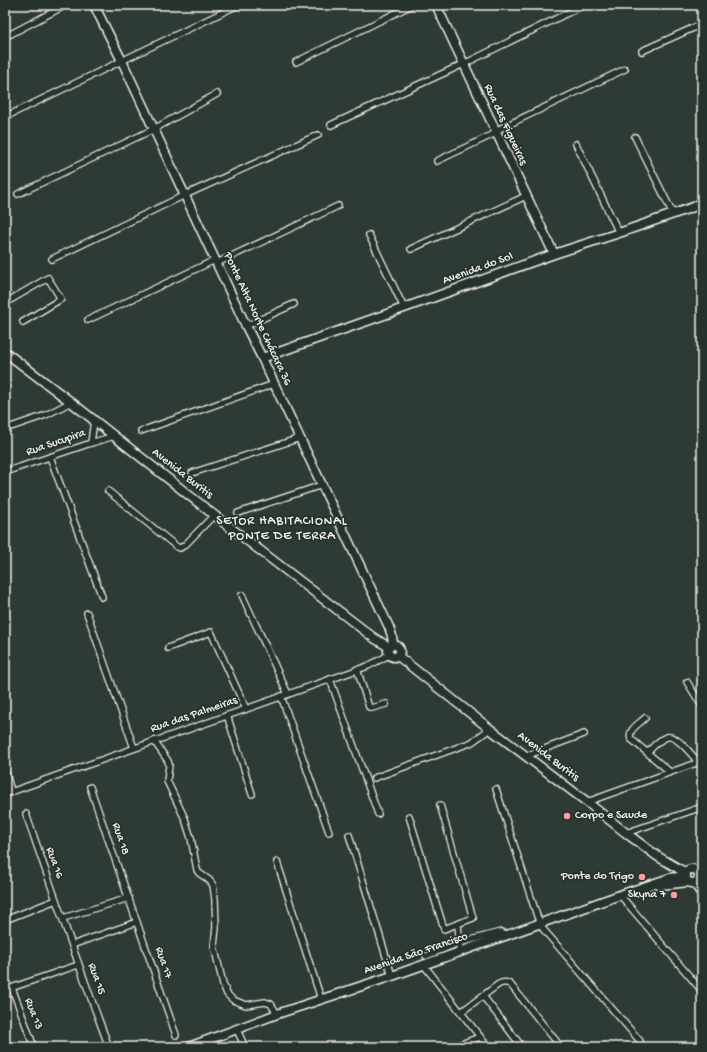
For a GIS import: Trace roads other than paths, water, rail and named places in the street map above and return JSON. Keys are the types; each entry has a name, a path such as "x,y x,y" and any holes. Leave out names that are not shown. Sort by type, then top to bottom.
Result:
{"street":[{"path":"5,37 66,5"},
{"name":"Ponte Alta Norte Chácara 36","path":"94,5 122,61 389,627 392,636 390,649"},
{"path":"5,117 238,5"},
{"path":"296,62 412,5"},
{"name":"Rua das Figueiras","path":"436,5 554,254"},
{"path":"331,126 584,5"},
{"path":"642,51 702,24"},
{"path":"437,161 625,69"},
{"path":"18,194 154,129 217,94"},
{"path":"52,260 185,196 318,135"},
{"path":"636,137 673,214"},
{"path":"576,144 619,233"},
{"path":"411,249 526,196"},
{"name":"Avenida do Sol","path":"262,358 554,254 702,204"},
{"path":"88,320 338,206"},
{"path":"369,235 404,308"},
{"path":"5,302 48,278 61,299 23,322"},
{"path":"246,326 294,304"},
{"name":"Avenida Buritis","path":"6,354 71,402 390,649"},
{"path":"141,431 274,384"},
{"path":"5,429 46,415 71,402"},
{"path":"90,442 94,420"},
{"name":"Rua Sucupira","path":"5,472 90,442 114,436"},
{"path":"192,474 300,438"},
{"path":"50,457 102,597"},
{"path":"238,513 322,485"},
{"path":"108,491 180,548 185,545 214,514"},
{"path":"242,595 288,694"},
{"path":"87,613 134,748"},
{"path":"168,648 211,632 246,709"},
{"name":"Ponte Alta Norte Chácara 36","path":"390,649 397,646 400,648 401,652 398,656"},
{"name":"Rua das Palmeiras","path":"5,794 368,666 390,649"},
{"name":"Avenida Buritis","path":"398,656 490,729 657,856 694,875 702,894"},
{"path":"357,669 369,707 372,708 386,704"},
{"path":"330,679 378,814"},
{"path":"687,682 702,706"},
{"path":"281,696 328,832"},
{"path":"227,715 252,794"},
{"path":"645,718 631,730 631,739 670,772"},
{"path":"374,778 472,742 490,729"},
{"path":"526,756 584,734"},
{"path":"648,752 659,742 667,737 672,737 700,761"},
{"path":"154,741 168,761 167,781 185,819 191,838 197,870 213,885 216,926 214,949 224,989 230,998 240,1004 250,1005 265,1002 271,1004 277,1014"},
{"path":"587,802 700,761"},
{"path":"5,770 11,792"},
{"name":"Rua 18","path":"90,787 128,898"},
{"path":"496,789 540,924 640,1041"},
{"path":"409,816 444,929 473,918 440,805"},
{"path":"626,833 702,807"},
{"name":"Rua 16","path":"26,814 63,918"},
{"path":"349,835 391,972"},
{"path":"277,862 320,999"},
{"name":"Avenida São Francisco","path":"188,1047 459,947 540,924 670,878 694,875"},
{"path":"620,895 702,991"},
{"path":"63,918 128,898"},
{"name":"Rua 17","path":"128,898 176,1035"},
{"path":"5,920 56,900"},
{"name":"Rua 15","path":"63,918 78,965 109,1047"},
{"path":"72,945 137,922"},
{"path":"458,924 459,947 501,932"},
{"path":"425,960 461,1012 488,1047"},
{"path":"5,990 78,965"},
{"path":"461,1012 502,982 510,984 561,1047"},
{"name":"Rua 13","path":"12,988 34,1047"},
{"path":"483,996 522,1047"},
{"path":"237,1030 245,1047"},
{"path":"453,1047 480,1037"}],"place":[{"name":"Corpo e Saude","path":"567,816"},
{"name":"Ponte do Trigo","path":"642,877"},
{"name":"Skyna 7","path":"674,895"}],"district":[{"name":"SETOR HABITACIONAL PONTE DE TERRA","path":"282,528"}]}
